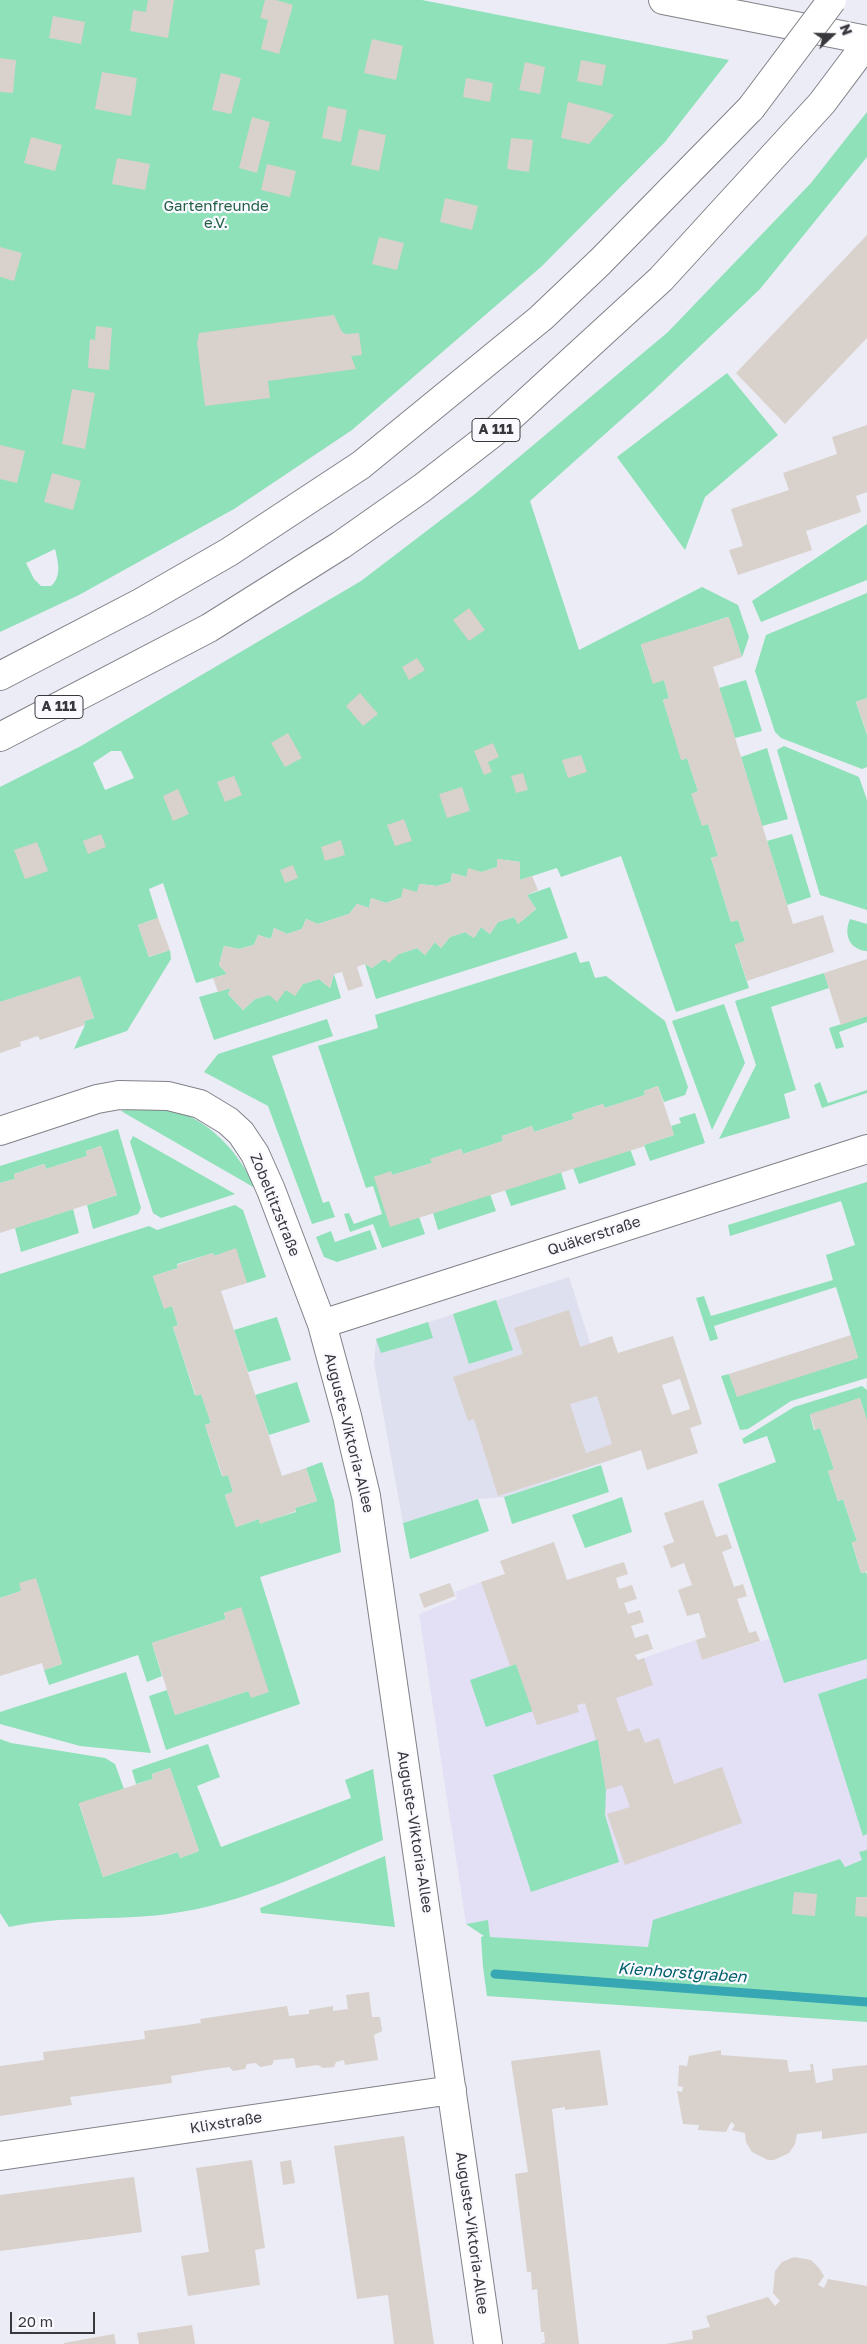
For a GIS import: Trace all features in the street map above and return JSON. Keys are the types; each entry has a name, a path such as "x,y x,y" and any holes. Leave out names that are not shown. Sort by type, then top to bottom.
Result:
{"main road":[{"path":"663,0 867,41"},
{"path":"0,676 142,602 228,552 361,465 541,318 600,262 751,108 832,0"},
{"name":"A 111","path":"0,737 209,628 341,545 422,488 492,433 661,279 822,103 867,41"},
{"name":"Zobeltitzstraße","path":"0,1131 96,1099 119,1095 183,1098 214,1111 241,1134 255,1154 322,1324"},
{"name":"Quäkerstraße","path":"322,1324 867,1148"},
{"name":"Auguste-Viktoria-Allee","path":"322,1324 366,1496 488,2344"},
{"name":"Klixstraße","path":"0,2156 452,2090"}],"shaded area":[{"path":"569,1277 626,1455 504,1497 478,1499 403,1523 374,1363 376,1339"},
{"path":"481,1582 510,1666 516,1664 638,1660 696,1640 702,1660 769,1639 784,1683 867,1659 867,1859 844,1867 840,1859 773,1880 648,1948 490,1937 488,1920 466,1924 419,1614 457,1599 455,1592"}],"green space":[{"name":"Gartenfreunde e.V.","path":"0,0 422,0 729,60 665,142 542,266 352,430 234,509 79,595 0,632","holes":["55,549 58,564 57,578 51,586 41,586 34,579 26,563"]},
{"path":"867,112 867,157 760,289 652,392 530,501 579,650 702,587 738,605 749,637 742,657 728,617 641,645 653,683 664,680 669,698 663,700 682,760 687,758 698,791 692,794 702,825 708,824 718,856 711,858 731,922 738,920 745,941 735,945 749,988 676,1012 621,856 561,877 557,868 520,880 520,862 497,859 497,867 466,877 452,873 451,882 437,886 420,884 417,892 386,903 371,898 369,908 357,904 349,914 318,924 306,919 302,929 287,934 274,928 271,939 258,935 254,945 239,949 224,946 219,965 227,974 196,983 163,883 149,889 158,918 138,925 149,957 170,950 171,959 127,1031 74,1049 85,1025 84,1021 94,1018 80,977 0,1002 0,787 81,746 361,581 475,494 668,332 811,183","holes":["111,751 121,751 134,778 105,790 93,763"]},
{"path":"727,373 778,435 705,497 685,550 617,457"},
{"path":"867,524 867,580 761,622 752,601"},
{"path":"867,593 867,698 856,702 867,735 867,767 862,769 781,738 775,732 755,671 766,635"},
{"path":"746,680 762,731 735,738 719,688"},
{"path":"784,746 859,777 867,800 867,910 820,895 777,750"},
{"path":"767,748 788,819 762,826 741,757"},
{"path":"792,834 811,897 787,905 767,841"},
{"path":"550,887 568,938 376,999 365,964 372,968 384,959 417,948 425,955 435,942 441,948 450,937 465,932 474,938 481,927 490,934 498,922 514,917 518,924 536,909 527,895"},
{"path":"850,919 867,924 867,951 856,948 849,941 847,931"},
{"path":"576,952 580,963 589,961 595,978 606,976 665,1021 688,1087 685,1095 664,1102 658,1086 644,1091 645,1095 605,1108 603,1104 572,1114 574,1119 534,1132 532,1126 502,1136 503,1141 463,1154 461,1149 431,1159 432,1163 392,1175 391,1172 374,1177 419,1217 425,1234 382,1248 373,1224 350,1232 344,1214 349,1213 354,1224 382,1214 373,1186 366,1188 318,1046 378,1028 375,1015"},
{"path":"824,973 829,988 771,1007 796,1090 784,1094 790,1118 719,1139 756,1065 735,1001"},
{"path":"334,974 341,998 214,1040 199,997 231,988 228,994 243,1010 255,999 286,990 295,995 303,984 319,979 330,988"},
{"path":"724,1004 745,1063 712,1130 672,1021"},
{"path":"867,1016 867,1022 839,1032 844,1047 836,1049 829,1028"},
{"path":"327,1019 333,1036 272,1056 323,1203 329,1201 335,1217 312,1224 268,1106 204,1072 218,1054"},
{"path":"820,1082 828,1103 867,1090 867,1093 822,1108 814,1085"},
{"path":"139,1108 159,1108 173,1111 191,1117 203,1124 214,1132 234,1153 255,1188 121,1111"},
{"path":"695,1113 705,1143 650,1161 644,1145 674,1135 671,1126 681,1123 679,1118"},
{"path":"118,1129 141,1208 138,1214 93,1229 87,1205 117,1195 101,1146 86,1151 87,1156 46,1169 44,1164 14,1174 15,1179 0,1183 0,1166"},
{"path":"133,1136 235,1194 161,1218 153,1213 130,1142"},
{"path":"630,1149 636,1165 579,1184 573,1168"},
{"path":"561,1172 566,1189 511,1206 505,1190"},
{"path":"867,1182 867,1378 791,1401 748,1429 740,1430 721,1376 729,1374 737,1396 858,1358 836,1287 714,1326 718,1339 710,1341 696,1298 704,1296 711,1316 833,1280 826,1255 855,1245 841,1201 730,1236 728,1225"},
{"path":"490,1194 496,1211 438,1230 433,1213"},
{"path":"235,1205 243,1210 266,1277 247,1283 235,1249 214,1256 213,1253 177,1264 178,1268 153,1276 164,1308 172,1306 178,1325 173,1327 195,1395 201,1394 211,1423 205,1425 222,1476 228,1475 233,1492 225,1495 236,1527 259,1519 260,1523 296,1512 295,1508 317,1501 306,1468 322,1462 334,1501 341,1552 260,1577 300,1704 166,1750 149,1696 167,1690 175,1715 248,1691 241,1608 224,1613 226,1619 152,1643 162,1676 147,1682 138,1655 49,1685 44,1670 62,1664 36,1579 21,1591 0,1598 0,1274 149,1226 157,1230"},
{"path":"73,1209 79,1233 21,1252 15,1228"},
{"path":"370,1230 377,1249 337,1262 324,1257 316,1237 331,1231 335,1242"},
{"path":"496,1300 513,1350 469,1364 453,1314"},
{"path":"277,1317 291,1360 248,1372 234,1330"},
{"path":"428,1322 433,1338 381,1353 376,1339"},
{"path":"297,1382 310,1422 269,1435 255,1395"},
{"path":"862,1386 867,1390 867,1421 860,1398 810,1415 814,1430 820,1428 834,1469 828,1471 838,1501 843,1499 857,1541 852,1543 861,1573 866,1572 867,1575 867,1659 784,1683 718,1484 776,1462 767,1436 744,1444 742,1439 794,1407"},
{"path":"601,1465 609,1492 512,1524 504,1497"},
{"path":"622,1497 632,1532 585,1548 572,1515"},
{"path":"478,1499 489,1531 410,1559 403,1523"},
{"path":"516,1664 533,1711 486,1727 470,1680"},
{"path":"126,1672 151,1753 80,1746 0,1724 0,1712"},
{"path":"867,1678 867,1834 863,1836 818,1694"},
{"path":"0,1739 11,1743 105,1758 115,1764 124,1789 79,1804 103,1877 178,1852 180,1858 199,1851 170,1768 152,1774 153,1779 136,1784 132,1770 208,1744 220,1777 197,1786 221,1847 351,1798 345,1780 373,1769 383,1840 304,1874 251,1894 196,1909 148,1916 69,1919 9,1927 0,1913"},
{"path":"598,1740 606,1790 605,1815 619,1862 531,1892 493,1775"},
{"path":"867,1850 867,2022 487,1996 481,1937 484,1936 466,1924 488,1920 490,1937 648,1947 653,1920 840,1859 845,1867 862,1860 859,1852"},
{"path":"385,1856 395,1927 261,1913 260,1908"}],"building":[{"path":"148,0 174,0 168,38 130,31 133,10 146,12"},
{"path":"265,0 276,0 293,5 279,54 261,49 268,20 260,18"},
{"path":"53,16 85,22 81,44 49,38"},
{"path":"372,39 403,46 396,80 364,73"},
{"path":"0,58 16,60 13,93 0,92"},
{"path":"581,60 606,65 602,86 577,81"},
{"path":"525,62 545,67 540,94 519,90"},
{"path":"102,72 137,78 131,116 95,109"},
{"path":"221,73 241,78 231,114 212,110"},
{"path":"466,78 493,83 490,102 463,97"},
{"path":"568,102 614,115 589,144 561,138"},
{"path":"328,106 347,110 341,142 322,138"},
{"path":"252,117 270,122 257,173 239,168"},
{"path":"359,129 386,135 379,171 351,165"},
{"path":"31,137 62,145 55,171 24,163"},
{"path":"511,138 533,140 529,172 507,169"},
{"path":"117,158 150,164 145,190 112,184"},
{"path":"267,164 296,171 290,197 261,190"},
{"path":"445,198 478,206 472,230 440,222"},
{"path":"867,235 867,338 785,424 736,373"},
{"path":"379,237 404,243 397,270 372,264"},
{"path":"0,247 22,253 14,281 0,277"},
{"path":"334,315 342,332 346,334 359,333 362,355 351,356 356,369 268,381 270,398 205,406 197,343 199,333"},
{"path":"96,326 112,328 109,370 88,368 90,339 95,340"},
{"path":"72,389 95,393 85,449 62,444"},
{"path":"867,425 867,492 856,496 861,512 806,531 812,550 738,575 729,550 743,546 731,509 789,490 783,473 837,454 832,437"},
{"path":"0,445 25,451 17,483 0,479"},
{"path":"52,473 81,481 73,510 44,502"},
{"path":"469,608 485,630 469,641 453,620"},
{"path":"729,617 742,657 713,667 787,905 793,924 823,915 834,952 747,981 735,944 745,941 738,920 731,922 711,858 718,856 708,824 702,826 691,794 698,791 687,758 681,760 663,700 669,698 664,680 653,684 641,644"},
{"path":"417,658 425,670 409,680 402,667"},
{"path":"360,693 378,714 363,726 346,706"},
{"path":"867,698 867,734 856,702"},
{"path":"288,733 302,758 285,767 271,743"},
{"path":"493,743 499,757 488,762 492,772 484,775 474,751"},
{"path":"581,755 587,772 568,778 562,760"},
{"path":"523,773 528,790 516,793 511,776"},
{"path":"234,776 242,795 225,802 217,782"},
{"path":"462,787 470,811 447,818 439,794"},
{"path":"178,789 189,814 173,821 163,796"},
{"path":"404,819 412,841 395,846 387,825"},
{"path":"101,834 106,847 88,854 83,841"},
{"path":"341,840 345,855 325,861 321,847"},
{"path":"37,842 48,871 25,879 14,850"},
{"path":"497,859 520,862 520,880 532,876 538,890 527,895 536,909 518,924 514,917 498,922 490,934 481,927 474,938 465,932 450,937 441,948 435,942 425,955 417,948 399,954 389,963 384,959 372,968 365,964 357,967 363,986 348,991 342,972 334,974 330,988 319,979 303,984 295,996 286,990 277,1002 269,995 255,999 243,1010 228,994 231,988 218,992 213,978 227,974 219,965 224,946 239,949 254,945 258,935 271,939 274,928 287,934 302,929 306,919 318,924 349,914 357,904 369,908 371,898 386,903 401,898 403,888 417,892 419,884 437,886 451,882 452,873 466,877 468,868 482,872 497,867"},
{"path":"293,865 298,878 285,883 280,870"},
{"path":"158,918 170,950 149,957 138,925"},
{"path":"867,959 867,1016 841,1025 824,973"},
{"path":"80,976 94,1018 84,1021 85,1025 40,1040 38,1036 20,1042 21,1046 0,1053 0,1002"},
{"path":"658,1086 674,1135 645,1146 390,1227 374,1177 391,1171 392,1175 432,1163 430,1159 461,1149 463,1154 503,1141 502,1136 532,1126 534,1132 574,1119 572,1114 603,1104 605,1108 645,1095 644,1091"},
{"path":"101,1146 117,1195 0,1233 0,1183 15,1179 14,1174 45,1164 46,1169 87,1156 86,1151"},
{"path":"236,1248 247,1283 221,1291 282,1476 306,1468 317,1501 295,1508 296,1511 260,1524 259,1519 236,1527 225,1495 233,1492 228,1475 223,1477 205,1425 211,1423 201,1394 196,1396 173,1327 178,1325 172,1306 164,1309 153,1276 178,1268 177,1265 213,1253 214,1256"},
{"path":"569,1310 580,1347 612,1336 618,1353 673,1336 702,1424 690,1428 698,1453 647,1470 641,1450 498,1496 474,1419 468,1421 453,1377 523,1354 514,1328","holes":["680,1379 690,1409 672,1415 662,1385","597,1396 612,1444 586,1453 570,1404"]},
{"path":"851,1335 858,1358 737,1397 729,1374"},
{"path":"860,1398 867,1421 867,1571 861,1573 852,1542 857,1541 843,1499 838,1501 828,1471 834,1469 820,1428 815,1430 810,1414"},
{"path":"703,1500 716,1537 727,1534 732,1548 722,1552 734,1587 743,1584 747,1596 737,1599 749,1633 756,1631 760,1641 702,1660 696,1640 706,1637 699,1613 687,1616 678,1590 692,1585 684,1563 671,1568 663,1546 674,1542 664,1513"},
{"path":"554,1542 567,1580 624,1562 628,1574 616,1578 619,1589 632,1585 637,1599 624,1603 628,1614 640,1610 644,1622 631,1626 635,1638 648,1634 653,1649 635,1655 638,1660 644,1658 653,1685 616,1698 628,1732 639,1728 645,1743 659,1738 674,1784 722,1767 742,1823 625,1865 607,1814 630,1807 622,1785 606,1790 598,1740 596,1740 585,1703 577,1705 579,1712 537,1725 516,1664 510,1666 481,1582 505,1574 500,1561"},
{"path":"36,1578 62,1664 44,1670 42,1663 0,1676 0,1598 21,1591 19,1583"},
{"path":"450,1583 455,1596 424,1608 419,1594"},
{"path":"241,1607 269,1692 251,1698 248,1691 175,1715 152,1643 226,1619 224,1613"},
{"path":"170,1768 199,1851 180,1858 178,1852 103,1877 79,1803 153,1779 152,1774"},
{"path":"794,1892 817,1894 815,1916 792,1914"},
{"path":"856,1897 867,1897 867,1917 855,1916"},
{"path":"369,1992 372,2017 380,2017 382,2031 374,2035 378,2060 345,2065 344,2060 336,2062 334,2067 323,2068 318,2065 296,2068 294,2058 274,2060 272,2065 260,2067 256,2063 247,2064 245,2069 233,2071 229,2067 171,2076 172,2083 70,2097 72,2105 0,2116 0,2066 44,2060 43,2052 145,2039 144,2031 201,2023 200,2019 287,2006 289,2016 309,2014 309,2010 333,2006 333,2011 348,2009 346,1995"},
{"path":"600,2050 608,2105 565,2110 565,2107 552,2109 579,2344 541,2344 545,2342 544,2332 541,2332 537,2289 532,2290 531,2272 527,2272 515,2174 528,2172 511,2061"},
{"path":"721,2050 721,2055 787,2060 789,2072 811,2070 810,2064 813,2064 816,2083 833,2080 832,2069 867,2065 867,2133 822,2139 822,2131 797,2134 795,2144 789,2153 774,2160 768,2160 752,2152 746,2142 745,2133 732,2130 735,2125 731,2122 726,2132 698,2130 699,2125 683,2124 677,2091 682,2092 683,2087 678,2086 679,2065 687,2066 689,2056"},
{"path":"404,2136 434,2344 394,2344 388,2295 357,2299 334,2146"},
{"path":"252,2160 265,2248 255,2250 260,2285 188,2296 181,2256 209,2252 196,2168"},
{"path":"291,2160 295,2183 283,2185 280,2162"},
{"path":"134,2177 142,2232 0,2251 0,2195"},
{"path":"794,2257 811,2260 819,2268 824,2276 818,2285 824,2288 828,2279 867,2286 867,2344 666,2344 693,2339 692,2331 710,2327 706,2316 768,2297 775,2306 780,2301 773,2293 775,2271 782,2262"},
{"path":"192,2325 195,2344 139,2344 137,2333"},
{"path":"114,2334 116,2344 64,2344 64,2343"}],"waterway":[{"name":"Kienhorstgraben","path":"495,1974 867,2002"}]}
